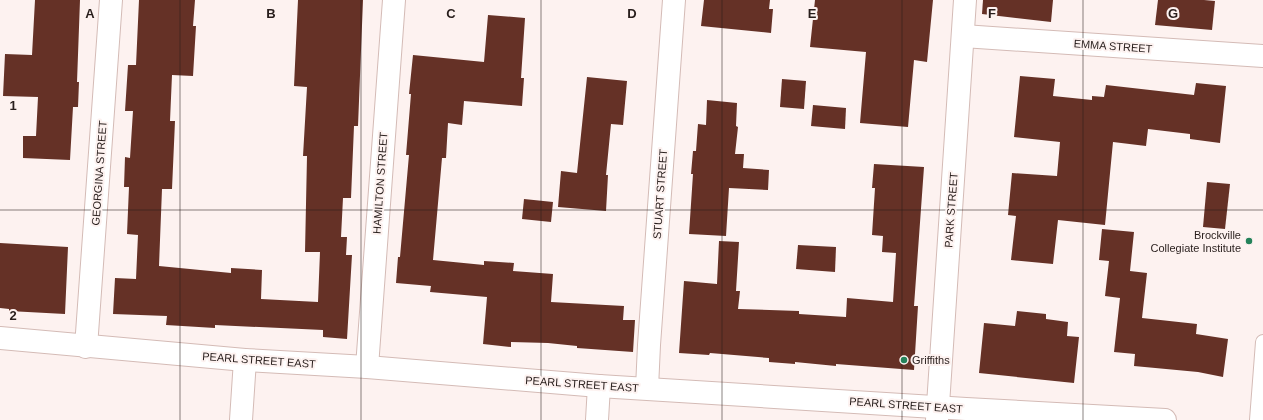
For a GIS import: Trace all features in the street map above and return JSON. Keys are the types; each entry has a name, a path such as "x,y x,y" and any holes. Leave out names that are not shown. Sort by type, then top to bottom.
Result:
{"street":[{"name":"GEORGINA STREET","path":"86,347 111,0"},
{"name":"HAMILTON STREET","path":"367,367 394,0"},
{"name":"STUART STREET","path":"647,388 674,0"},
{"name":"PARK STREET","path":"938,414 965,0"},
{"name":"EMMA STREET","path":"963,36 1263,56"},
{"name":"PEARL STREET EAST","path":"0,338 86,347 245,360 367,367 599,386 647,388 938,414 1165,420"},
{"path":"241,420 245,360"},
{"path":"597,420 599,386"}],"lane":[{"path":"1257,420 1263,342"}],"building":[{"path":"35,0 80,0 77,82 79,82 78,107 73,107 70,160 23,158 23,136 36,136 38,97 3,96 5,54 32,55"},
{"path":"139,0 195,0 193,26 196,26 193,76 172,75 170,121 175,121 172,189 162,189 159,266 231,273 231,268 262,270 261,299 318,302 320,252 305,252 307,156 303,156 307,87 294,86 298,0 363,0 358,126 354,126 351,198 343,198 341,237 347,237 346,255 352,255 347,339 323,337 323,330 215,325 215,328 166,325 167,316 113,314 115,278 136,279 138,235 127,234 129,187 124,187 125,157 130,158 133,111 125,111 128,65 136,65"},
{"path":"704,0 770,0 769,9 773,9 771,33 701,26"},
{"path":"815,0 933,0 927,62 914,60 908,127 860,123 866,52 810,47"},
{"path":"983,0 1053,0 1051,22 982,14"},
{"path":"1158,0 1215,1 1212,30 1155,25"},
{"path":"488,15 525,18 521,78 524,78 522,106 464,101 462,125 448,123 446,158 442,158 433,260 484,265 484,261 514,263 513,271 553,274 551,302 624,306 623,320 635,320 633,352 577,348 577,346 548,343 511,342 511,347 483,344 487,297 430,292 431,286 396,283 398,257 400,257 409,155 406,155 411,94 409,94 413,55 484,62"},
{"path":"1020,76 1055,79 1053,96 1092,100 1092,96 1104,97 1106,85 1194,95 1196,83 1226,86 1220,143 1190,139 1190,134 1148,129 1146,146 1113,142 1105,225 1058,220 1053,264 1011,260 1016,216 1008,215 1012,173 1057,176 1060,142 1014,137"},
{"path":"587,77 627,81 623,125 611,124 606,175 608,175 606,211 558,207 561,171 577,173"},
{"path":"782,79 806,81 804,109 780,107"},
{"path":"707,100 737,103 736,126 738,127 735,154 744,154 743,168 769,170 768,190 729,188 726,236 689,234 693,151 696,151 698,124 706,125"},
{"path":"813,105 846,108 845,129 811,126"},
{"path":"874,164 924,167 914,306 918,306 914,370 836,364 836,366 795,362 795,364 769,362 769,358 710,353 709,355 679,353 684,281 717,284 719,241 739,242 736,291 740,291 738,309 799,311 799,314 846,317 847,298 893,302 896,253 882,252 883,236 872,235 875,188 872,188"},
{"path":"1207,182 1230,184 1225,229 1203,227"},
{"path":"524,199 553,202 551,222 522,219"},
{"path":"1102,229 1134,232 1130,271 1147,273 1142,318 1197,324 1196,334 1228,339 1223,377 1198,372 1134,366 1135,354 1114,352 1120,298 1105,296 1109,261 1099,260"},
{"path":"0,243 68,247 65,314 9,311 9,309 0,308"},
{"path":"798,245 836,247 835,272 796,269"},
{"path":"1017,311 1046,314 1046,319 1068,322 1067,336 1079,337 1074,383 979,373 984,323 1015,326"}],"place":[{"name":"Brockville Collegiate Institute","path":"1249,241"},
{"name":"Griffiths","path":"904,360"}]}
